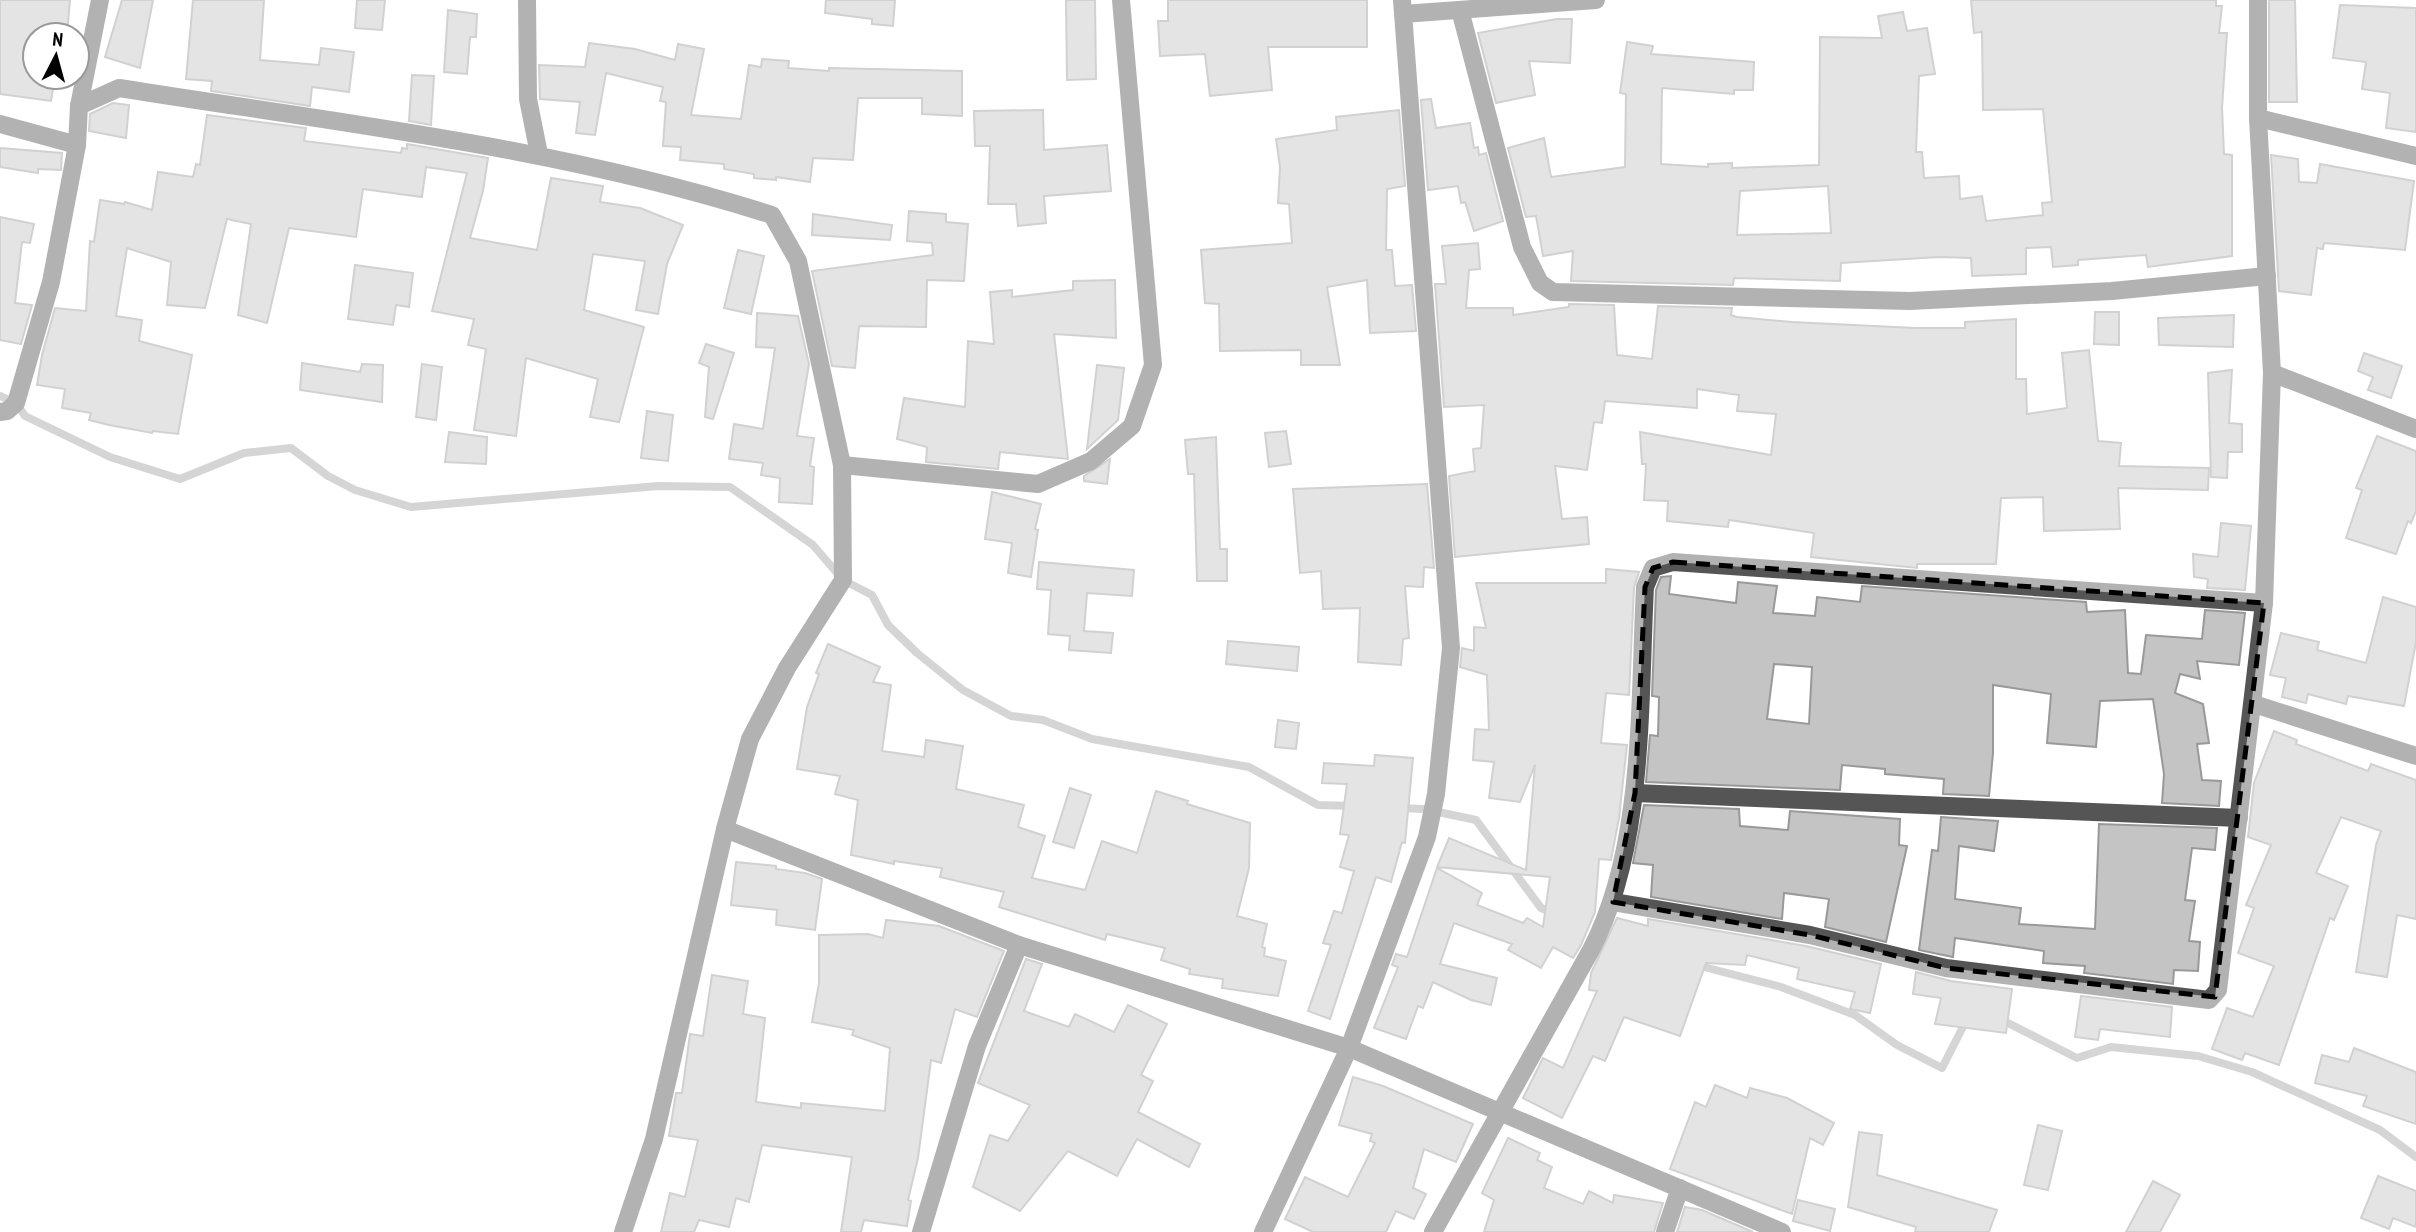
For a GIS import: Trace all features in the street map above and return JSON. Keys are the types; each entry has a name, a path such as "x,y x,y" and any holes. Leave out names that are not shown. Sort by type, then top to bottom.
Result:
{"street":[{"path":"0,412 7,411 16,403 51,282 77,145 79,106 100,0"},
{"path":"527,0 528,99 540,155"},
{"path":"842,465 1038,484 1090,461 1132,426 1153,365 1121,0"},
{"path":"1264,1232 1349,1048 1426,837 1436,794 1451,648 1403,7 1460,10 1596,0"},
{"path":"1613,902 1810,934 1946,968 2209,1000 2218,990 2264,603 2272,373 2258,118 2258,0"},
{"path":"1460,10 1522,247 1540,283 1553,292 1910,301 2112,291 2267,276"},
{"path":"79,106 120,88 540,155 693,190 772,215 798,261 842,465 843,580 787,668 750,739 726,829 654,1139 623,1232"},
{"path":"2258,118 2416,156"},
{"path":"0,124 77,145"},
{"path":"2272,373 2416,429"},
{"path":"1433,1232 1591,950 1613,902 1635,793 1645,587 1653,568 1673,562 2264,603"},
{"path":"2254,704 2416,756"},
{"path":"1635,793 2239,818"},
{"path":"726,829 1019,945 1349,1048 1782,1232"},
{"path":"921,1232 977,1046 1019,945"},
{"path":"1665,1232 1680,1188"}],"highlighted area":[{"path":"1673,562 2264,603 2215,997 1946,968 1810,935 1613,902 1635,793 1645,587 1653,568"}],"building":[{"path":"0,0 70,0 68,21 21,21 21,91 53,91 51,101 0,94"},
{"path":"122,0 153,0 140,68 105,57"},
{"path":"193,0 264,0 260,60 319,65 321,48 354,52 349,92 312,87 310,106 211,91 212,81 186,79"},
{"path":"357,0 385,0 382,30 355,28"},
{"path":"826,0 895,0 893,26 872,24 872,19 825,13"},
{"path":"1066,0 1095,0 1096,79 1067,80"},
{"path":"1168,0 1367,0 1367,47 1268,47 1272,90 1210,96 1205,54 1160,56 1158,21 1168,21"},
{"path":"1971,0 2216,0 2216,6 2222,6 2219,33 2227,33 2222,108 2224,154 2232,155 2232,256 2148,267 2146,255 2078,260 2078,265 2053,267 2051,247 2026,248 2026,274 1972,276 1971,258 1939,257 1841,263 1840,281 1734,278 1733,285 1571,281 1573,251 1543,256 1536,216 1526,217 1508,148 1544,138 1551,177 1625,167 1626,94 1620,93 1627,42 1653,46 1651,54 1754,62 1753,90 1734,90 1734,94 1662,88 1661,164 1708,167 1708,164 1732,163 1732,168 1819,165 1820,37 1882,38 1878,16 1903,12 1907,31 1927,28 1935,74 1919,76 1916,152 1922,152 1924,178 1959,176 1960,199 1982,196 1986,221 2043,215 2042,203 2052,202 2043,109 1983,110 1982,32 1974,33","holes":["1828,186 1831,233 1737,235 1740,191"]},
{"path":"2269,0 2295,0 2297,102 2269,102"},
{"path":"2340,5 2416,8 2416,132 2386,128 2390,93 2362,89 2366,62 2333,58"},
{"path":"448,10 477,14 476,37 470,37 467,74 444,72"},
{"path":"1557,19 1572,19 1570,63 1529,61 1535,95 1496,103 1478,33"},
{"path":"589,43 635,49 675,60 678,44 704,49 691,115 741,119 749,65 761,67 762,59 789,61 788,68 829,71 829,68 962,71 962,116 922,114 922,98 858,98 853,160 813,158 810,182 776,177 776,180 754,178 754,174 724,169 724,164 680,160 681,147 663,146 666,102 660,101 663,87 606,73 595,135 576,133 580,102 540,99 539,65 585,67"},
{"path":"412,75 434,76 431,125 409,121"},
{"path":"1431,99 1436,128 1470,123 1474,148 1478,147 1479,155 1486,153 1503,221 1474,231 1465,202 1461,203 1458,186 1428,190 1421,100"},
{"path":"113,103 129,105 126,138 89,131 90,114"},
{"path":"1043,110 1044,150 1107,145 1111,191 1044,196 1046,223 1018,226 1016,204 988,204 990,146 975,146 974,111"},
{"path":"1399,110 1405,186 1387,189 1386,250 1392,250 1395,286 1412,285 1416,331 1370,333 1367,280 1327,287 1340,365 1301,365 1301,350 1220,351 1219,304 1205,303 1201,250 1292,243 1289,204 1278,203 1280,167 1276,139 1337,130 1336,117"},
{"path":"207,115 306,128 304,141 401,153 402,148 407,149 407,144 488,158 483,191 470,238 537,250 551,178 603,186 600,202 640,208 683,225 667,264 658,314 636,310 645,261 593,254 584,310 644,327 619,422 590,417 598,379 526,358 516,436 474,430 486,349 468,345 474,319 432,311 467,173 426,167 422,197 363,189 356,237 289,228 267,323 238,315 251,224 227,219 205,308 167,305 171,262 127,248 116,316 142,320 139,341 192,355 178,434 152,433 109,425 89,420 91,413 62,408 65,389 37,385 42,355 55,308 86,311 90,241 94,242 100,200 125,202 152,210 158,172 193,177 196,164 200,165"},
{"path":"0,148 62,153 61,170 38,169 38,173 0,167"},
{"path":"2271,155 2298,159 2299,182 2317,183 2320,164 2414,181 2405,250 2324,243 2323,249 2317,248 2311,295 2279,291"},
{"path":"909,211 946,214 946,222 968,224 964,281 927,280 926,327 859,326 855,368 832,366 812,271 933,255 932,243 907,241"},
{"path":"813,214 892,225 890,240 812,235"},
{"path":"0,217 34,224 30,243 22,242 15,303 32,305 21,344 0,340"},
{"path":"1478,243 1480,269 1469,270 1466,308 1513,308 1513,315 1569,307 1569,304 1614,305 1617,355 1652,359 1658,306 1732,308 1731,315 1737,317 1792,322 1915,328 1965,328 1965,322 2016,319 2016,379 2026,379 2027,414 2067,408 2062,353 2089,350 2098,441 2121,443 2119,466 2209,468 2208,490 2118,488 2120,529 2044,531 2043,497 2001,498 1996,564 1917,564 1917,568 1811,557 1814,533 1729,520 1728,527 1667,521 1668,501 1644,500 1646,464 1642,464 1640,432 1771,455 1776,414 1737,411 1739,395 1697,389 1697,408 1605,401 1602,423 1594,422 1587,470 1555,466 1562,519 1587,517 1589,544 1455,557 1449,476 1475,471 1473,449 1481,448 1484,405 1444,407 1435,284 1446,284 1442,246"},
{"path":"738,250 764,256 751,314 724,308"},
{"path":"355,265 413,273 409,307 396,305 393,325 348,319"},
{"path":"1115,280 1116,338 1054,334 1068,459 1000,452 998,469 926,462 927,447 897,439 904,398 965,407 968,341 994,344 990,292 1012,290 1012,297 1073,290 1073,281"},
{"path":"2095,312 2119,312 2119,345 2094,344"},
{"path":"757,313 798,316 809,364 797,436 814,438 810,466 814,467 812,504 779,502 780,478 761,475 763,463 729,459 734,424 763,429 775,348 756,347"},
{"path":"2234,315 2233,347 2159,345 2158,318"},
{"path":"706,344 734,353 713,419 705,417 709,367 699,363"},
{"path":"2364,353 2402,366 2391,398 2368,390 2373,377 2358,371"},
{"path":"302,363 360,372 362,364 383,365 382,402 300,390"},
{"path":"422,364 442,367 436,420 416,417"},
{"path":"1097,365 1124,368 1118,420 1087,449"},
{"path":"2232,370 2229,423 2242,424 2242,452 2228,452 2227,478 2211,477 2208,373"},
{"path":"647,411 673,415 668,461 641,458"},
{"path":"1286,431 1291,464 1269,467 1265,433"},
{"path":"449,432 487,437 486,464 445,462"},
{"path":"2377,436 2416,451 2416,511 2411,523 2408,521 2396,554 2346,538 2362,490 2356,488"},
{"path":"1216,437 1220,549 1227,549 1227,581 1197,581 1194,474 1188,474 1185,440"},
{"path":"1110,459 1107,484 1084,481 1084,476"},
{"path":"1427,484 1434,568 1424,567 1423,587 1405,586 1409,638 1403,639 1401,665 1358,662 1360,608 1323,609 1321,571 1300,573 1293,489"},
{"path":"992,492 1041,504 1035,529 1038,530 1031,577 1008,573 1012,543 985,539"},
{"path":"2221,523 2251,526 2245,590 2207,588 2208,579 2194,577 2193,554 2218,557"},
{"path":"1039,562 1134,570 1132,596 1087,593 1084,631 1113,633 1111,653 1069,650 1070,636 1048,634 1051,590 1037,589"},
{"path":"1606,569 1639,572 1634,587 1629,695 1606,693 1601,743 1627,745 1619,818 1611,860 1599,859 1595,912 1581,945 1573,958 1553,947 1541,968 1508,950 1512,944 1454,923 1440,964 1497,978 1491,1005 1471,1000 1433,982 1423,1008 1418,1006 1406,1039 1374,1028 1398,967 1392,965 1396,954 1407,957 1437,868 1482,893 1477,905 1523,923 1527,918 1543,927 1550,877 1437,867 1449,838 1526,870 1535,765 1520,802 1489,798 1494,762 1473,760 1475,729 1489,730 1487,675 1460,667 1462,648 1474,651 1474,627 1486,628 1476,583 1606,583"},
{"path":"1671,576 1669,594 1736,603 1738,582 1777,586 1773,613 1815,616 1817,597 1860,602 1862,586 2086,602 2087,612 2125,610 2128,673 2141,674 2146,635 2202,639 2205,610 2245,613 2239,665 2197,661 2200,679 2180,674 2175,693 2203,704 2209,743 2197,744 2202,780 2221,781 2219,806 2162,803 2164,774 2153,699 2100,701 2096,747 2047,743 2051,694 1993,685 1993,753 1989,796 1943,794 1944,779 1885,774 1885,769 1842,765 1840,790 1646,782 1650,735 1658,736 1659,697 1652,696 1656,590 1661,577","holes":["1774,664 1812,667 1809,724 1767,719"]},
{"path":"2383,597 2416,607 2416,642 2404,706 2348,696 2346,704 2308,694 2306,703 2282,697 2286,678 2270,675 2281,633 2319,642 2317,650 2366,663"},
{"path":"1228,641 1299,647 1297,671 1226,664"},
{"path":"828,644 880,667 873,682 891,685 882,751 924,757 926,740 963,746 956,789 1024,805 1018,827 1045,836 1032,878 1085,890 1102,841 1137,853 1156,791 1188,801 1187,804 1250,823 1249,868 1237,916 1267,924 1262,947 1265,948 1264,956 1286,961 1278,996 1222,988 1223,979 1189,974 1190,969 1161,960 1165,948 1107,934 1105,940 999,907 1004,892 940,877 942,868 894,861 894,864 851,855 858,800 835,794 840,776 797,769 807,707 819,674 816,673"},
{"path":"1278,720 1299,723 1296,749 1275,747"},
{"path":"2274,731 2297,740 2296,744 2368,771 2371,764 2416,780 2416,919 2397,915 2387,977 2356,972 2376,845 2381,831 2341,817 2316,873 2348,886 2334,920 2330,918 2279,1065 2245,1053 2242,1060 2212,1049 2227,1008 2253,1017 2274,966 2238,953 2254,908 2246,905 2271,845 2248,837 2254,783"},
{"path":"1375,755 1413,758 1405,843 1402,842 1391,882 1376,877 1330,1019 1308,1011 1331,945 1323,943 1334,911 1342,913 1354,871 1340,867 1349,835 1340,834 1347,784 1322,783 1324,763 1374,766"},
{"path":"1070,788 1091,795 1074,848 1053,842"},
{"path":"1644,805 1739,809 1740,826 1788,830 1790,811 1900,819 1899,845 1907,846 1886,942 1825,927 1829,899 1784,893 1782,919 1651,897 1653,865 1633,863"},
{"path":"1941,817 1998,821 1994,851 1959,846 1955,899 2021,908 2019,924 2095,929 2099,824 2217,828 2215,850 2192,848 2185,900 2195,901 2189,941 2200,942 2198,971 2174,970 2173,984 2084,973 2085,966 2043,963 2044,951 1955,938 1953,957 1919,950 1932,850 1938,851"},
{"path":"736,862 776,866 776,869 805,873 822,879 815,930 776,925 777,910 731,905"},
{"path":"1617,918 1648,926 1648,919 1806,946 1881,964 1870,1013 1850,1009 1855,992 1797,979 1799,968 1747,955 1745,965 1706,963 1680,1036 1624,1017 1605,1061 1593,1056 1562,1118 1523,1098 1543,1058 1563,1068 1597,991 1589,990 1591,973"},
{"path":"886,920 939,926 1004,951 977,1017 955,1009 941,1063 931,1060 918,1158 908,1200 911,1201 907,1226 864,1220 861,1232 841,1232 852,1157 762,1145 749,1202 736,1198 729,1227 699,1220 694,1232 661,1232 670,1193 685,1197 698,1140 669,1136 676,1093 682,1093 690,1034 703,1036 712,975 748,981 743,1014 765,1018 756,1102 801,1108 801,1103 885,1111 890,1048 852,1035 854,1030 812,1022 819,983 819,935 868,934 883,938"},
{"path":"1026,959 1042,964 1024,1011 1069,1027 1075,1014 1114,1032 1128,1005 1167,1024 1141,1075 1153,1081 1138,1112 1200,1144 1189,1167 1137,1139 1117,1176 1068,1151 1020,1211 973,1187 990,1135 1008,1141 1030,1105 978,1083"},
{"path":"1916,972 1951,981 2012,989 2006,1033 1935,1024 1941,998 1913,994"},
{"path":"2081,996 2172,1007 2170,1037 2100,1029 2098,1040 2075,1037"},
{"path":"2354,1048 2416,1072 2416,1124 2363,1106 2367,1096 2315,1083 2322,1055 2349,1062"},
{"path":"1353,1077 1383,1086 1473,1124 1456,1162 1424,1149 1413,1188 1426,1194 1414,1219 1396,1211 1386,1232 1313,1232 1285,1219 1305,1177 1348,1197 1375,1143 1370,1141 1372,1134 1339,1125"},
{"path":"1715,1085 1747,1098 1750,1088 1787,1098 1834,1123 1823,1145 1810,1138 1792,1214 1670,1169 1695,1102 1706,1107"},
{"path":"2038,1125 2062,1131 2048,1190 2024,1185"},
{"path":"1859,1132 1882,1135 1877,1175 1997,1210 1989,1232 1915,1232 1916,1227 1848,1207"},
{"path":"1508,1138 1540,1153 1537,1160 1552,1167 1544,1188 1583,1204 1589,1191 1613,1203 1614,1195 1663,1203 1654,1232 1484,1232 1494,1200 1482,1193"},
{"path":"2378,1176 2416,1191 2416,1227 2393,1218 2389,1229 2361,1218"},
{"path":"2153,1181 2180,1195 2160,1232 2126,1232"},
{"path":"1798,1200 1835,1209 1830,1231 1793,1221"},
{"path":"1685,1207 1702,1210 1753,1232 1677,1232"}],"waterway":[{"path":"0,396 16,403 25,416 110,457 180,479 244,453 291,448 328,476 355,490 411,507 658,486 730,487 813,545 843,580 872,595 888,625 917,653 963,690 1011,716 1043,720 1092,739 1249,767 1318,805 1353,806"},
{"path":"1398,808 1424,809 1476,820 1541,908 1555,914"},
{"path":"1696,965 1781,987 1855,1015 1897,1045 1942,1068 1966,1021"},
{"path":"2000,1019 2077,1058 2111,1047 2198,1056 2252,1072 2380,1130 2416,1157"}]}
